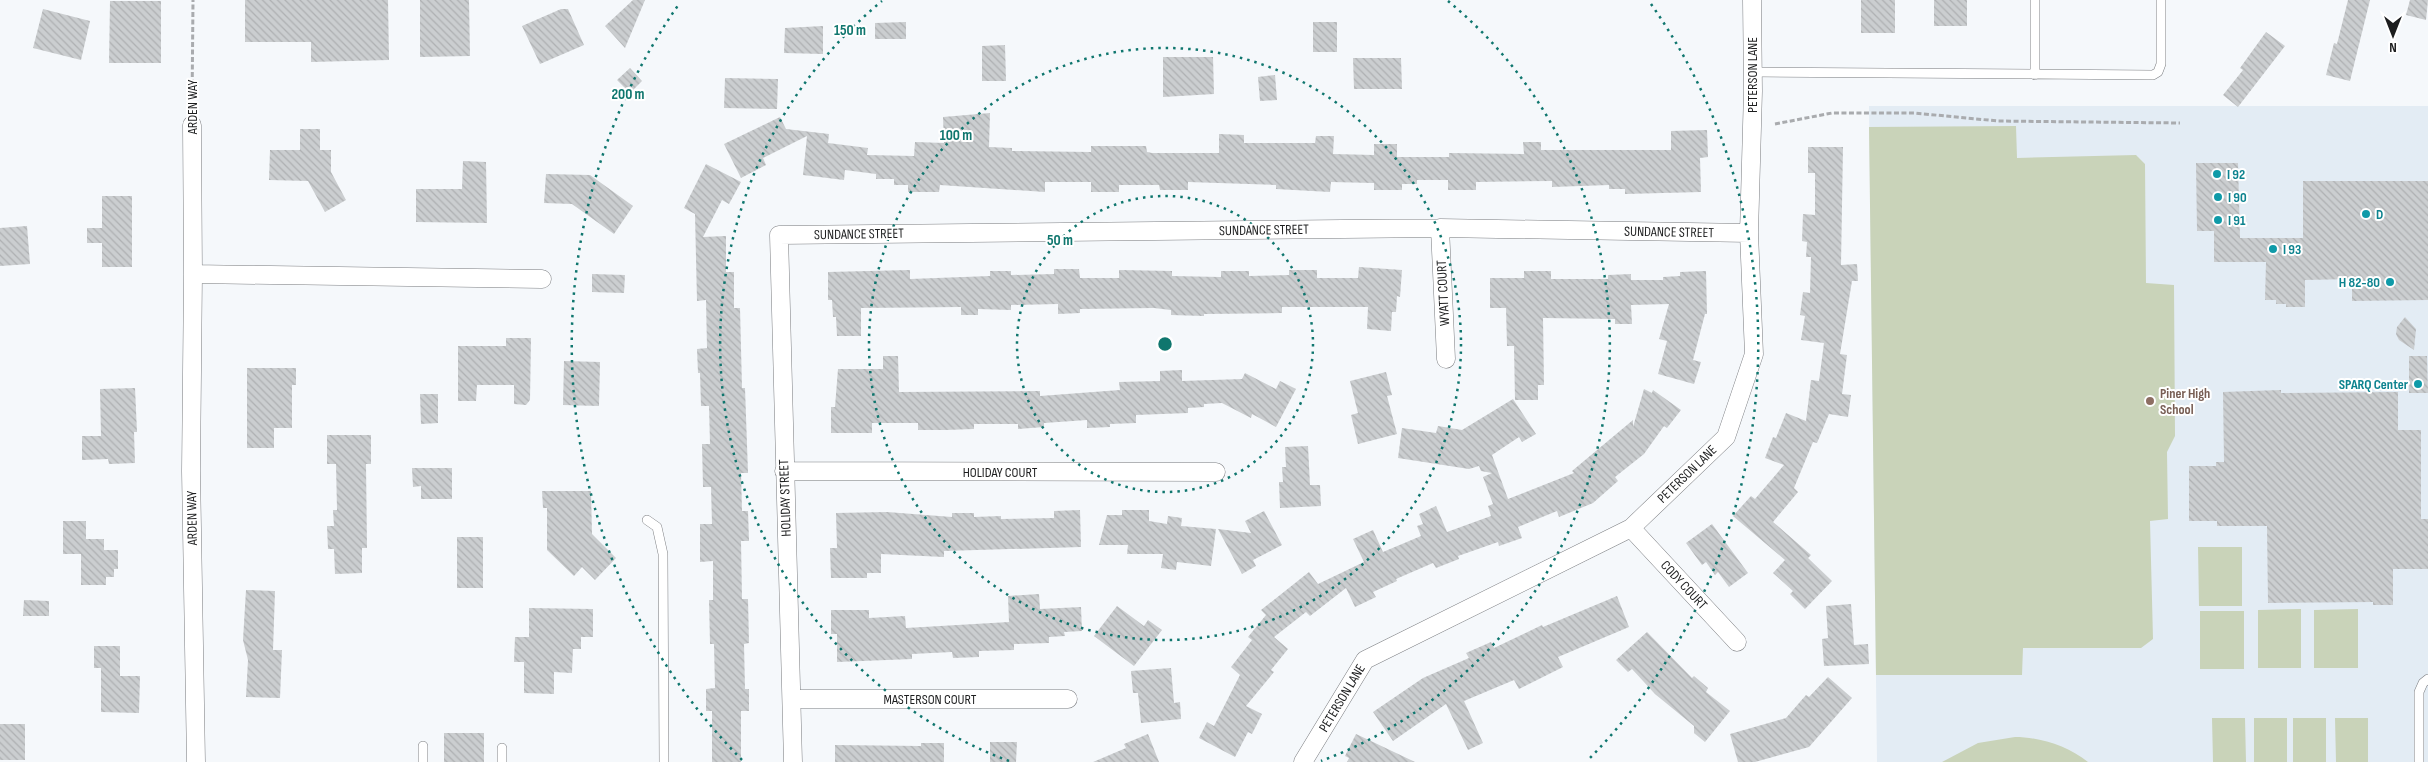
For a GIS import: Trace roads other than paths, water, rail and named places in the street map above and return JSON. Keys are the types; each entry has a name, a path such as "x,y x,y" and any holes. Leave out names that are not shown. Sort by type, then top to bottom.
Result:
{"street":[{"name":"PETERSON LANE","path":"1303,762 1365,660 1631,528 1726,436 1754,354 1749,233 1753,72 1752,0"},
{"name":"ARDEN WAY","path":"192,125 194,274 191,471 196,762"},
{"name":"SUNDANCE STREET","path":"778,235 1440,228 1749,233"},
{"name":"WYATT COURT","path":"1440,228 1446,359"},
{"name":"HOLIDAY STREET","path":"778,235 793,762"},
{"path":"194,274 542,279"},
{"name":"HOLIDAY COURT","path":"784,471 1216,472"},
{"name":"CODY COURT","path":"1631,528 1737,642"},
{"name":"MASTERSON COURT","path":"792,699 1068,699"}],"lane":[{"path":"2035,0 2035,75"},
{"path":"1753,72 2153,75 2160,68 2161,64 2160,0"},
{"path":"647,520 658,527 663,554 664,762"},
{"path":"2419,762 2419,692 2423,683 2428,679"},
{"path":"423,746 423,762"},
{"path":"502,748 502,762"}],"place":[{"name":"I 92","path":"2217,174"},
{"name":"I 90","path":"2218,197"},
{"name":"D","path":"2366,214"},
{"name":"I 91","path":"2218,220"},
{"name":"I 93","path":"2273,249"},
{"name":"H 82-80","path":"2390,282"},
{"name":"SPARQ Center","path":"2418,384"},
{"name":"Piner High School","path":"2150,401"}]}
